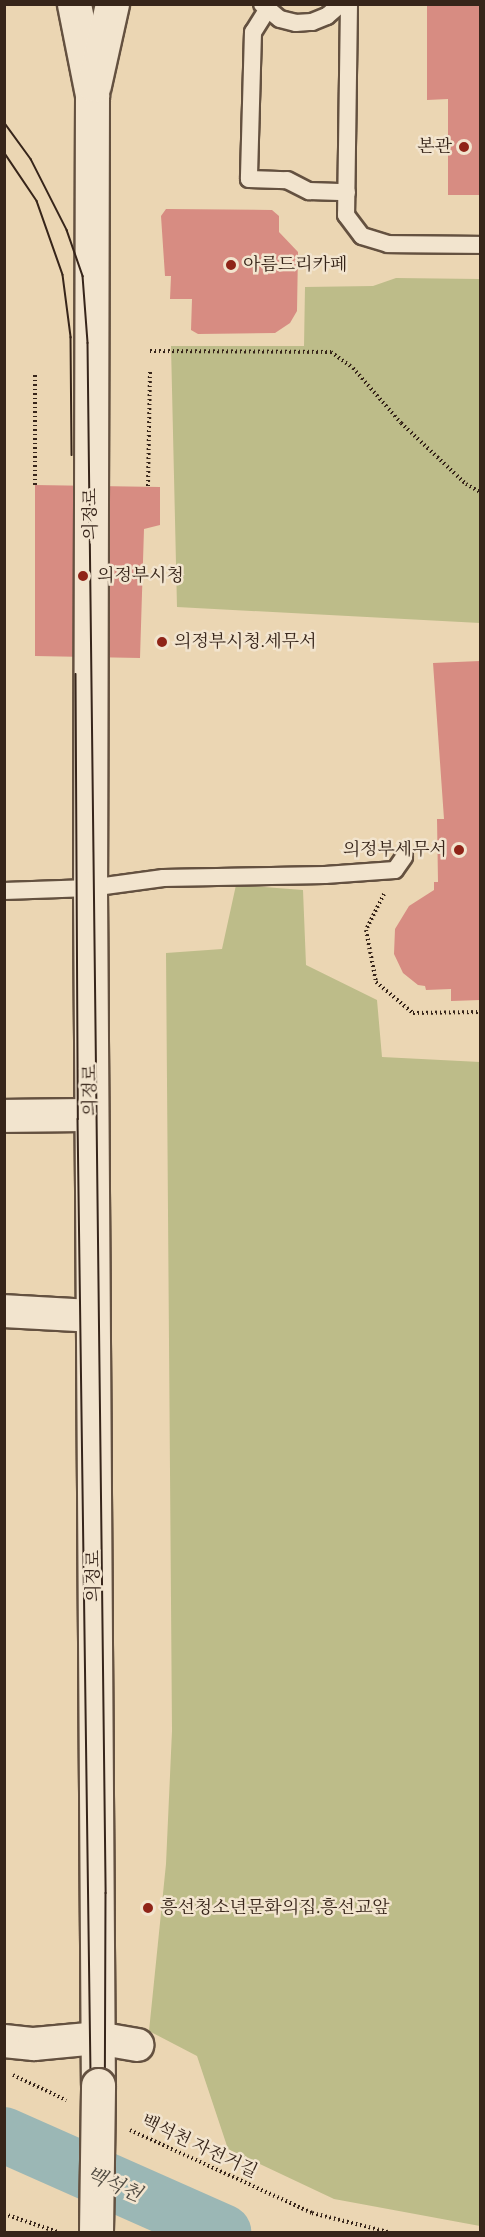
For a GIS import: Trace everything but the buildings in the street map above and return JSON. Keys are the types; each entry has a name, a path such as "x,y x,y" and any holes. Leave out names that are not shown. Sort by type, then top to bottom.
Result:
{"street":[{"name":"의정로","path":"74,4 92,95 90,888 98,2085 96,2232"},
{"name":"의정로","path":"92,95 112,4"},
{"path":"4,1116 91,1115"},
{"path":"4,1311 93,1316"},
{"path":"4,2042 34,2044 97,2038 137,2045"}],"lane":[{"path":"340,4 327,16 312,22 296,23 280,19 265,7 253,32 249,179 287,180 309,191 347,192"},
{"path":"349,4 346,215 362,236 388,244 480,245"},
{"path":"4,891 90,888 163,878 325,875 400,864"}],"path":[{"path":"150,351 331,352 353,368 400,423 466,484 480,492"},
{"path":"148,486 150,370"},
{"path":"34,485 35,372"},
{"path":"400,864 366,930 376,982 413,1013 480,1012"},
{"path":"4,2071 68,2101"},
{"name":"백석천 자전거길","path":"121,2125 312,2213 387,2232"},
{"path":"4,2214 58,2232"}],"shaded area":[{"path":"396,278 480,279 480,623 177,607 171,346 304,346 305,287 373,286"},
{"path":"236,885 303,890 306,965 377,1000 382,1057 480,1062 480,2226 334,2199 228,2149 197,2056 149,2031 166,1864 172,1731 166,953 222,949"}],"waterway":[{"name":"백석천","path":"4,2135 223,2232"}],"tram line":[{"path":"4,122 31,159 67,230 83,276 88,343 106,1893 105,2232"},
{"path":"4,152 37,201 63,275 71,337 72,455"},
{"path":"76,674 78,1119 91,2076 87,2232"}],"place":[{"name":"본관","path":"464,147"},
{"name":"아름드리카페","path":"231,265"},
{"name":"의정부시청","path":"83,576"},
{"name":"의정부시청.세무서","path":"162,642"},
{"name":"의정부세무서","path":"459,850"},
{"name":"흥선청소년문화의집.흥선교앞","path":"148,1908"}]}
